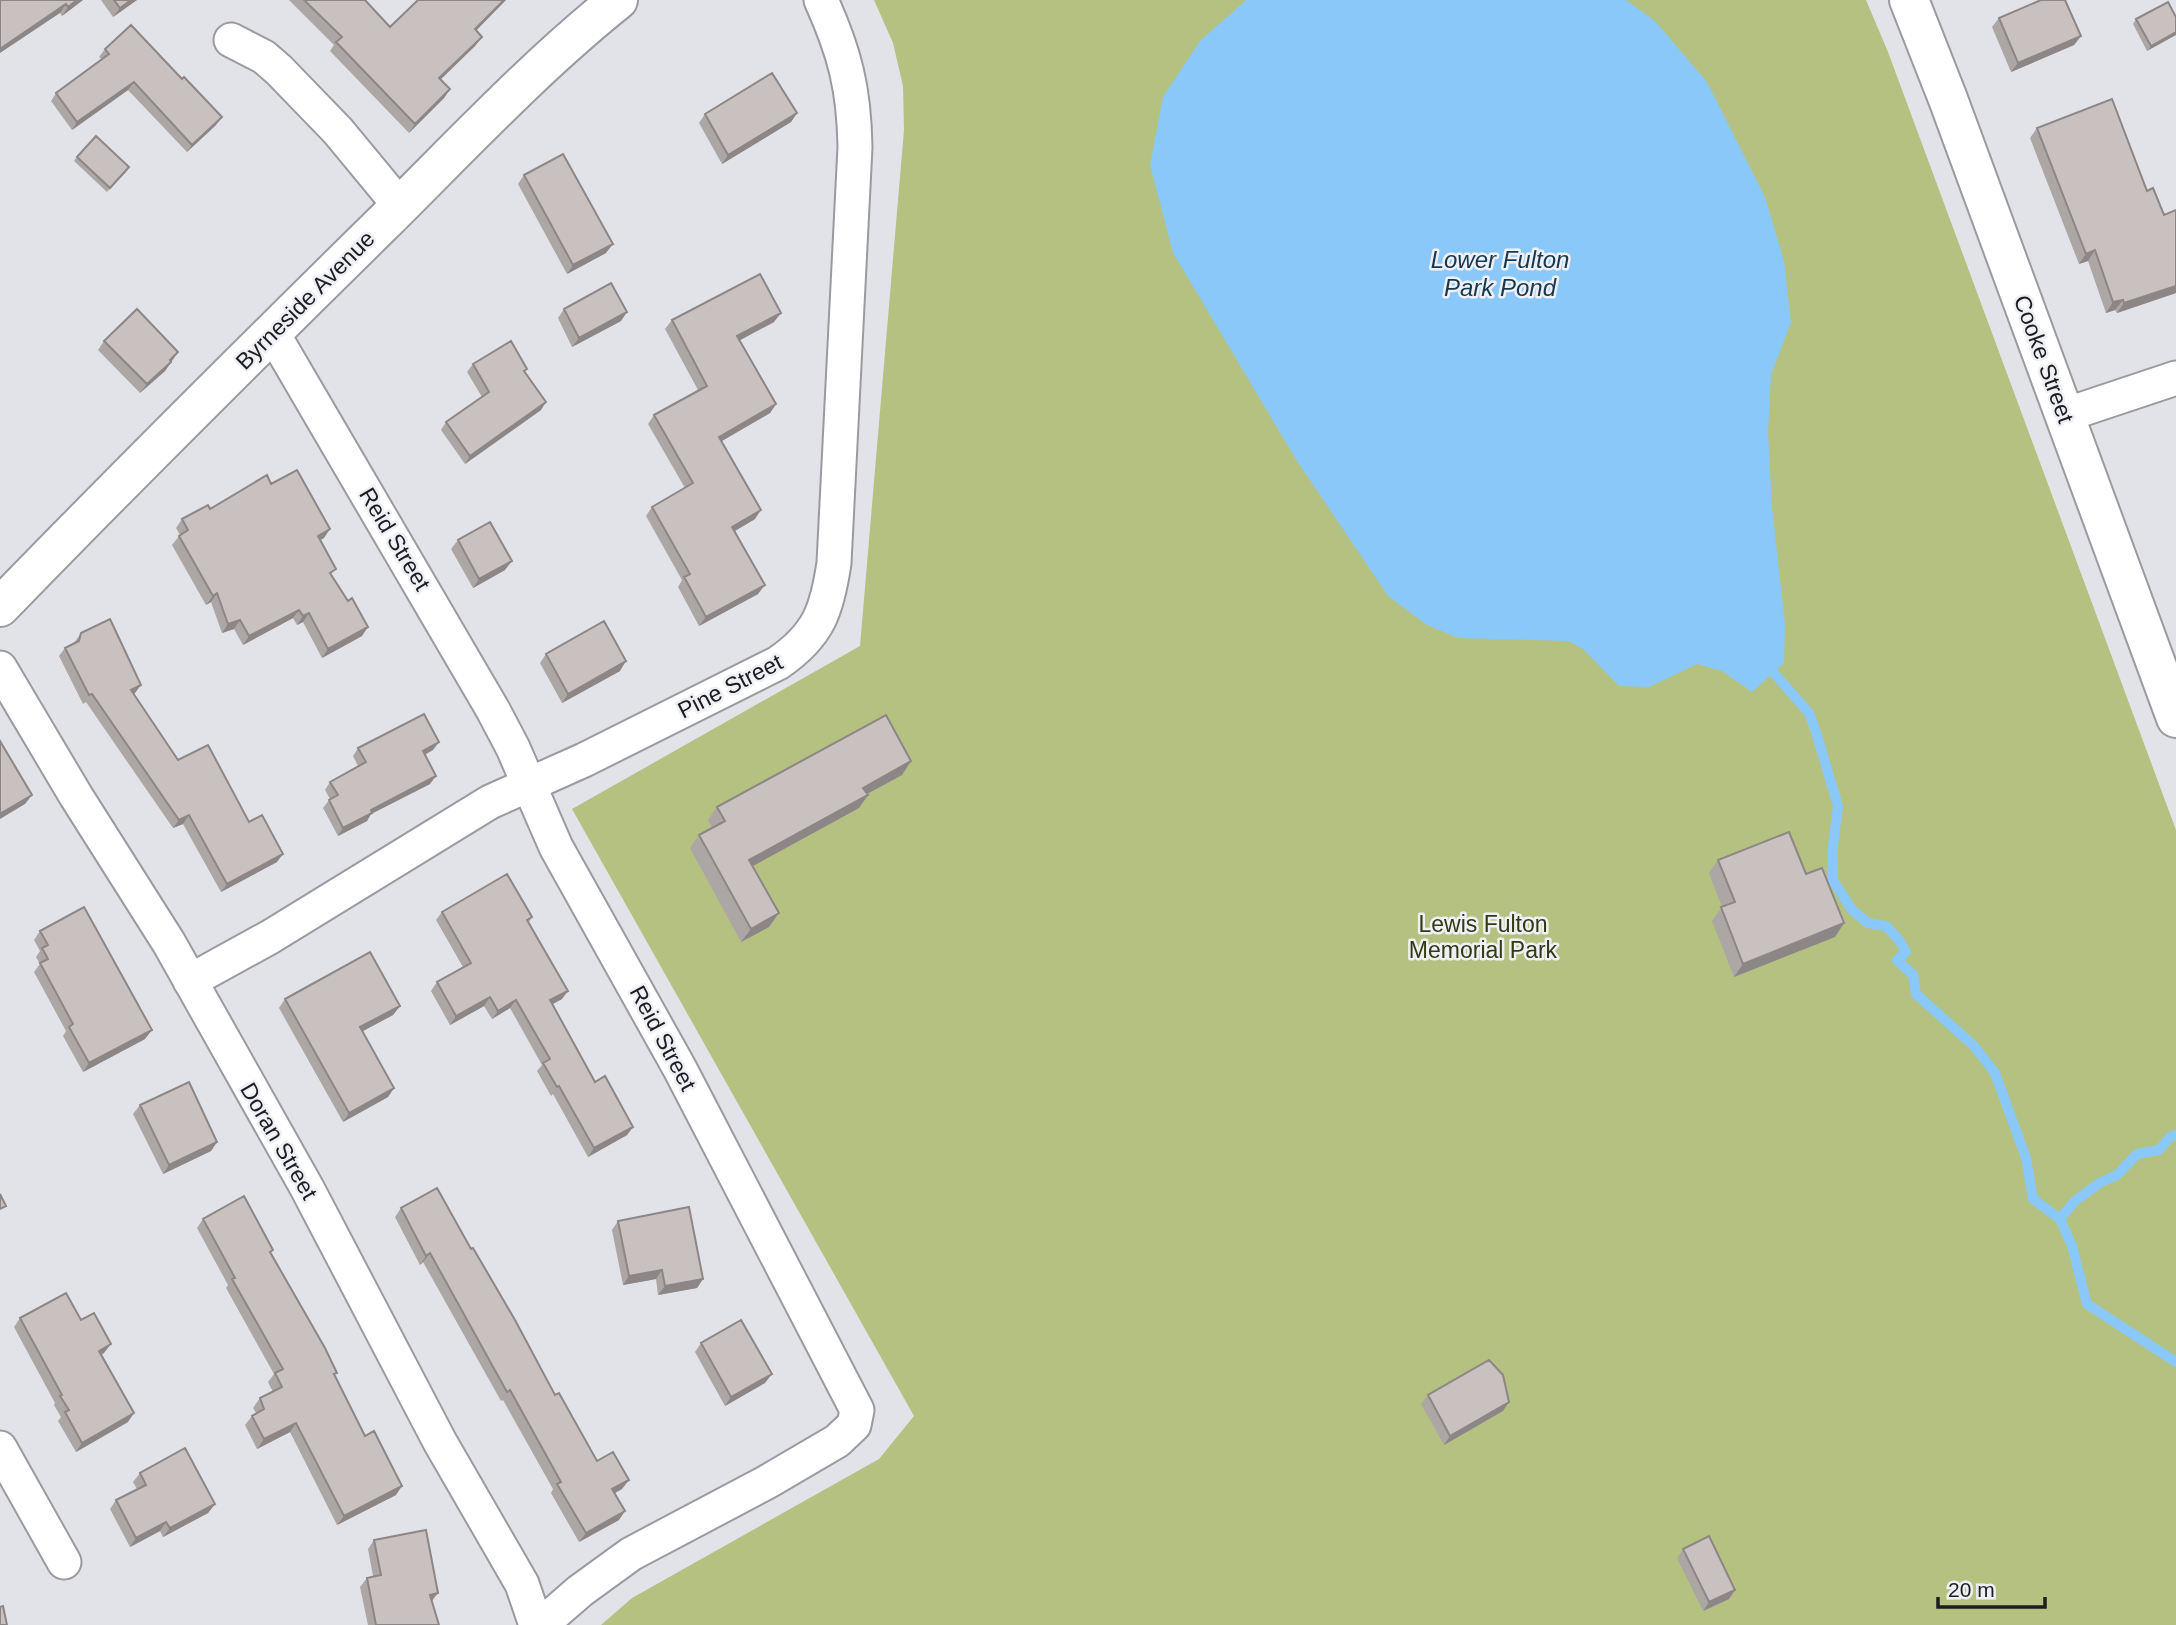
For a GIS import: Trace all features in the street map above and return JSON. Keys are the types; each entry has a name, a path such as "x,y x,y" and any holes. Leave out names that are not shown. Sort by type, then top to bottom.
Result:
{"street":[{"name":"Byrneside Avenue","path":"0,607 400,206 566,44 618,0"},
{"name":"Pine Street","path":"190,981 271,937 491,802 584,760 778,663 805,643 817,626 827,606 834,563 855,147 850,81 837,35 821,0"},
{"name":"Cooke Street","path":"1909,0 2176,718"},
{"path":"231,40 264,57 279,70 338,131 400,206"},
{"name":"Reid Street","path":"272,332 462,655 513,748 556,847 680,1069 857,1410 854,1425 837,1441 767,1482 631,1554 538,1625"},
{"path":"2065,415 2176,378"},
{"name":"Doran Street","path":"0,668 76,796 170,943 307,1188 440,1442 522,1584 538,1625"},
{"path":"0,1448 64,1562"}],"green space":[{"name":"Lewis Fulton Memorial Park","path":"874,0 1866,0 1888,52 2176,830 2176,1625 601,1625 632,1598 879,1459 914,1416 572,809 860,646 904,130 903,86 893,43"}],"water":[{"name":"Lower Fulton Park Pond","path":"1246,0 1626,0 1655,21 1707,82 1765,197 1784,261 1791,322 1771,375 1768,432 1772,508 1785,624 1784,663 1752,692 1722,671 1697,664 1649,687 1619,686 1583,649 1568,641 1458,638 1427,625 1388,596 1297,461 1173,253 1150,165 1163,97 1200,41"}],"building":[{"path":"0,0 77,0 68,7 66,4 0,49"},
{"path":"114,0 131,0 120,8"},
{"path":"304,0 365,0 390,27 418,0 504,0 475,29 482,37 439,78 450,89 415,124 336,42 342,37"},
{"path":"2041,0 2065,0 2081,36 2018,63 1999,18"},
{"path":"2168,2 2176,17 2176,32 2151,46 2136,19"},
{"path":"131,25 222,117 192,145 134,82 77,122 56,93 109,54 105,49"},
{"path":"772,73 797,113 728,155 705,114"},
{"path":"2112,99 2147,191 2153,188 2164,215 2176,210 2176,286 2124,303 2123,300 2113,302 2095,250 2086,254 2037,128"},
{"path":"96,136 129,167 110,188 77,157"},
{"path":"563,154 613,244 573,265 524,175"},
{"path":"760,274 781,313 737,336 776,404 719,437 761,510 732,527 765,585 706,617 684,577 690,574 652,507 693,483 654,415 707,386 672,320"},
{"path":"611,283 627,312 579,338 564,309"},
{"path":"137,309 178,352 147,384 104,341"},
{"path":"511,341 527,369 524,371 546,402 470,456 446,422 489,392 473,364"},
{"path":"297,470 330,529 318,536 336,569 330,573 348,601 352,598 368,627 328,649 309,613 303,616 299,610 249,636 240,620 228,624 217,593 213,596 179,536 188,530 182,519 208,505 210,509 267,475 271,484"},
{"path":"490,522 512,561 479,579 458,540"},
{"path":"110,619 141,685 131,690 178,760 208,745 249,822 262,815 283,854 227,884 189,815 179,820 92,694 89,695 65,648 79,641 81,633"},
{"path":"604,621 626,661 568,694 546,654"},
{"path":"424,714 439,742 423,751 436,776 343,828 329,800 338,795 330,782 366,762 358,748"},
{"path":"886,715 911,761 863,788 868,795 749,860 779,913 751,929 699,835 725,821 717,807"},
{"path":"0,741 32,795 0,814"},
{"path":"1789,832 1806,874 1822,868 1844,923 1743,964 1721,907 1735,902 1718,860"},
{"path":"507,874 532,917 527,920 568,991 550,1000 595,1082 605,1076 633,1127 594,1148 543,1063 550,1059 516,1000 498,1011 490,997 456,1016 437,982 471,963 442,912"},
{"path":"84,907 152,1030 89,1063 69,1027 73,1024 40,963 48,959 42,948 48,945 40,931"},
{"path":"370,952 400,1006 360,1027 394,1088 349,1113 285,999"},
{"path":"189,1082 217,1142 169,1165 140,1105"},
{"path":"437,1188 515,1320 555,1395 559,1393 597,1461 613,1452 629,1480 612,1489 625,1511 586,1533 557,1484 561,1482 510,1390 507,1392 430,1253 426,1256 401,1208"},
{"path":"0,1194 6,1206 0,1209"},
{"path":"244,1196 273,1250 270,1252 325,1348 337,1373 334,1374 365,1436 374,1431 402,1486 344,1516 296,1423 264,1439 252,1416 264,1409 260,1398 282,1387 275,1373 283,1369 232,1279 235,1278 203,1219"},
{"path":"689,1207 703,1279 665,1286 662,1270 629,1276 618,1221"},
{"path":"66,1293 81,1320 94,1313 111,1344 99,1351 134,1413 82,1443 65,1412 69,1410 60,1396 62,1395 20,1318"},
{"path":"741,1320 772,1374 731,1397 701,1343"},
{"path":"1489,1360 1503,1375 1509,1402 1450,1436 1428,1395"},
{"path":"185,1448 215,1504 170,1528 166,1522 136,1538 116,1500 146,1485 140,1473"},
{"path":"426,1530 438,1593 430,1595 439,1625 376,1625 367,1578 381,1575 374,1540"},
{"path":"1709,1536 1735,1590 1709,1602 1683,1549"},
{"path":"3,1606 7,1625 0,1625 0,1607"}],"waterway":[{"path":"1774,673 1809,713 1838,806 1832,854 1833,880 1852,910 1868,923 1886,926 1899,940 1906,952 1897,960 1913,975 1916,994 1974,1046 1995,1073 2026,1158 2033,1199 2060,1219 2072,1246 2087,1304 2176,1362"},
{"path":"2060,1219 2075,1201 2101,1182 2117,1175 2137,1154 2159,1150 2170,1137 2176,1135"}]}
